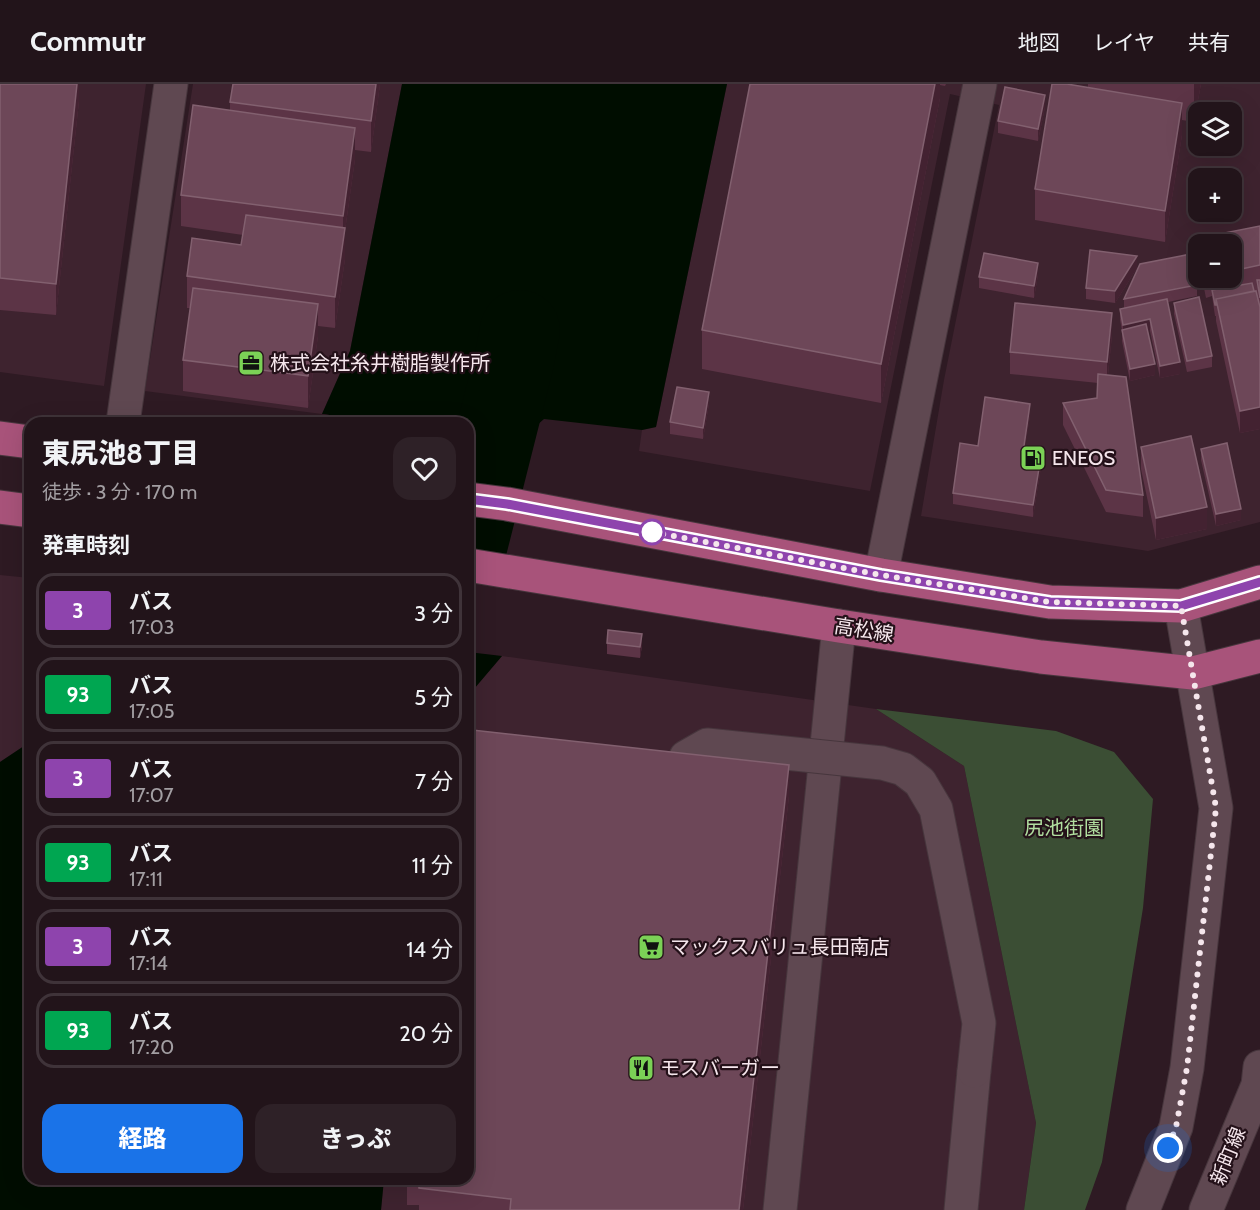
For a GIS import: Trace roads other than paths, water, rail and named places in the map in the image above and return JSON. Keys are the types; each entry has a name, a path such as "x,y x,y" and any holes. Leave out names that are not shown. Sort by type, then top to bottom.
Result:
{"main road":[{"path":"0,438 24,441"},
{"path":"474,500 507,504 881,575 1050,602 1181,606 1260,582"},
{"path":"0,507 24,510"},
{"name":"高松線","path":"482,567 1041,657 1193,673 1260,656"}],"street":[{"path":"124,417 171,84"},
{"path":"881,575 980,84"},
{"path":"1143,1210 1176,1127 1187,1068 1216,808 1181,606"},
{"path":"780,1210 839,626"},
{"path":"676,799 686,757 707,745 882,762 903,770 920,782 936,809 979,1023 961,1210"},
{"name":"新町線","path":"1206,1210 1258,1085 1260,1067"}],"waterway":[{"path":"474,519 520,330"}],"place":[{"name":"株式会社糸井樹脂製作所","path":"251,363"},
{"name":"ENEOS","path":"1033,458"},
{"name":"マックスバリュ長田南店","path":"651,947"},
{"name":"モスバーガー","path":"641,1068"}],"park label":[{"name":"尻池街園","path":"1064,828"}]}
